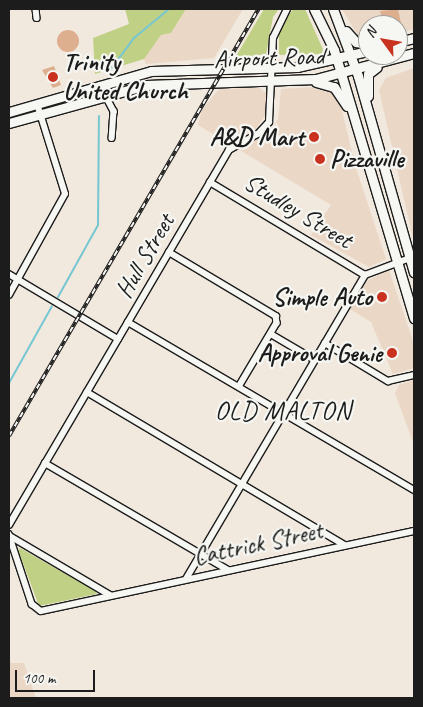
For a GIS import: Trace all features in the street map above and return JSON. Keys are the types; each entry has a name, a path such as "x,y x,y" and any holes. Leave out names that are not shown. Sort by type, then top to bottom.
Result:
{"main road":[{"path":"314,9 342,74 414,318"},
{"path":"335,13 350,36 358,40"},
{"path":"335,13 352,56 414,272"},
{"name":"Airport Road","path":"9,112 99,84 162,70 272,68 337,60 358,54"},
{"name":"Airport Road","path":"9,123 41,116 106,95 176,81 307,80 342,74 413,54"},
{"path":"369,118 372,110 367,90 369,71 413,54"},
{"path":"307,80 334,88 353,111"}],"street":[{"path":"36,9 36,18"},
{"name":"Hull Street","path":"9,526 230,149 258,134 269,122 273,81 274,32 287,9"},
{"path":"99,84 114,111 112,138"},
{"path":"9,295 64,196 64,185 37,104"},
{"name":"Studley Street","path":"210,182 365,275"},
{"path":"170,252 274,314 277,323 239,387"},
{"path":"186,579 365,275 410,258"},
{"path":"9,274 118,339"},
{"path":"128,322 414,490"},
{"path":"271,334 315,360"},
{"path":"325,343 388,381 414,375"},
{"path":"87,392 345,545"},
{"path":"45,463 228,570"},
{"name":"Cattrick Street","path":"110,596 414,531"},
{"path":"9,535 110,596"},
{"path":"9,535 36,609 110,596"}],"shaded area":[{"path":"186,9 243,9 214,58 146,64 144,59 150,47 161,35 171,33"},
{"path":"342,9 414,9 414,29 408,31 408,15 358,15 358,36"},
{"path":"414,68 414,243 379,90 386,78"},
{"path":"317,87 329,89 340,102 355,165 386,259 369,267 311,235 331,205 238,149 269,134 278,119 281,89"},
{"path":"260,88 268,95 267,112 256,129 228,143 198,125 202,110 219,89"},
{"path":"389,270 414,344 414,368 393,374 371,322 350,309 367,281"},
{"path":"414,380 414,445 395,393 399,385"},
{"path":"9,656 11,663 24,663 36,698 9,698"}],"green space":[{"path":"125,9 186,9 171,33 161,35 144,59 95,74 93,38 129,24"},
{"path":"264,9 279,9 273,17 266,54 235,58"},
{"path":"293,9 305,9 325,54 279,55 279,30"},
{"path":"20,548 95,591 97,594 39,606 18,550"}],"building":[{"path":"398,9 399,15 381,15 380,11"},
{"path":"68,30 76,33 79,41 76,49 68,52 60,49 57,41 60,33"},
{"name":"Trinity United Church","path":"54,66 61,85 53,88 42,70"}],"waterway":[{"path":"108,73 134,38 169,9"},
{"path":"58,297 98,225 99,116"},
{"path":"9,383 52,306"}],"railway":[{"path":"9,436 259,9"}],"place":[{"name":"Trinity United Church","path":"53,77"},
{"name":"A&D Mart","path":"314,137"},
{"name":"Pizzaville","path":"320,159"},
{"name":"Simple Auto","path":"382,297"},
{"name":"Approval Genie","path":"392,353"}],"district":[{"name":"OLD MALTON","path":"283,411"}]}
